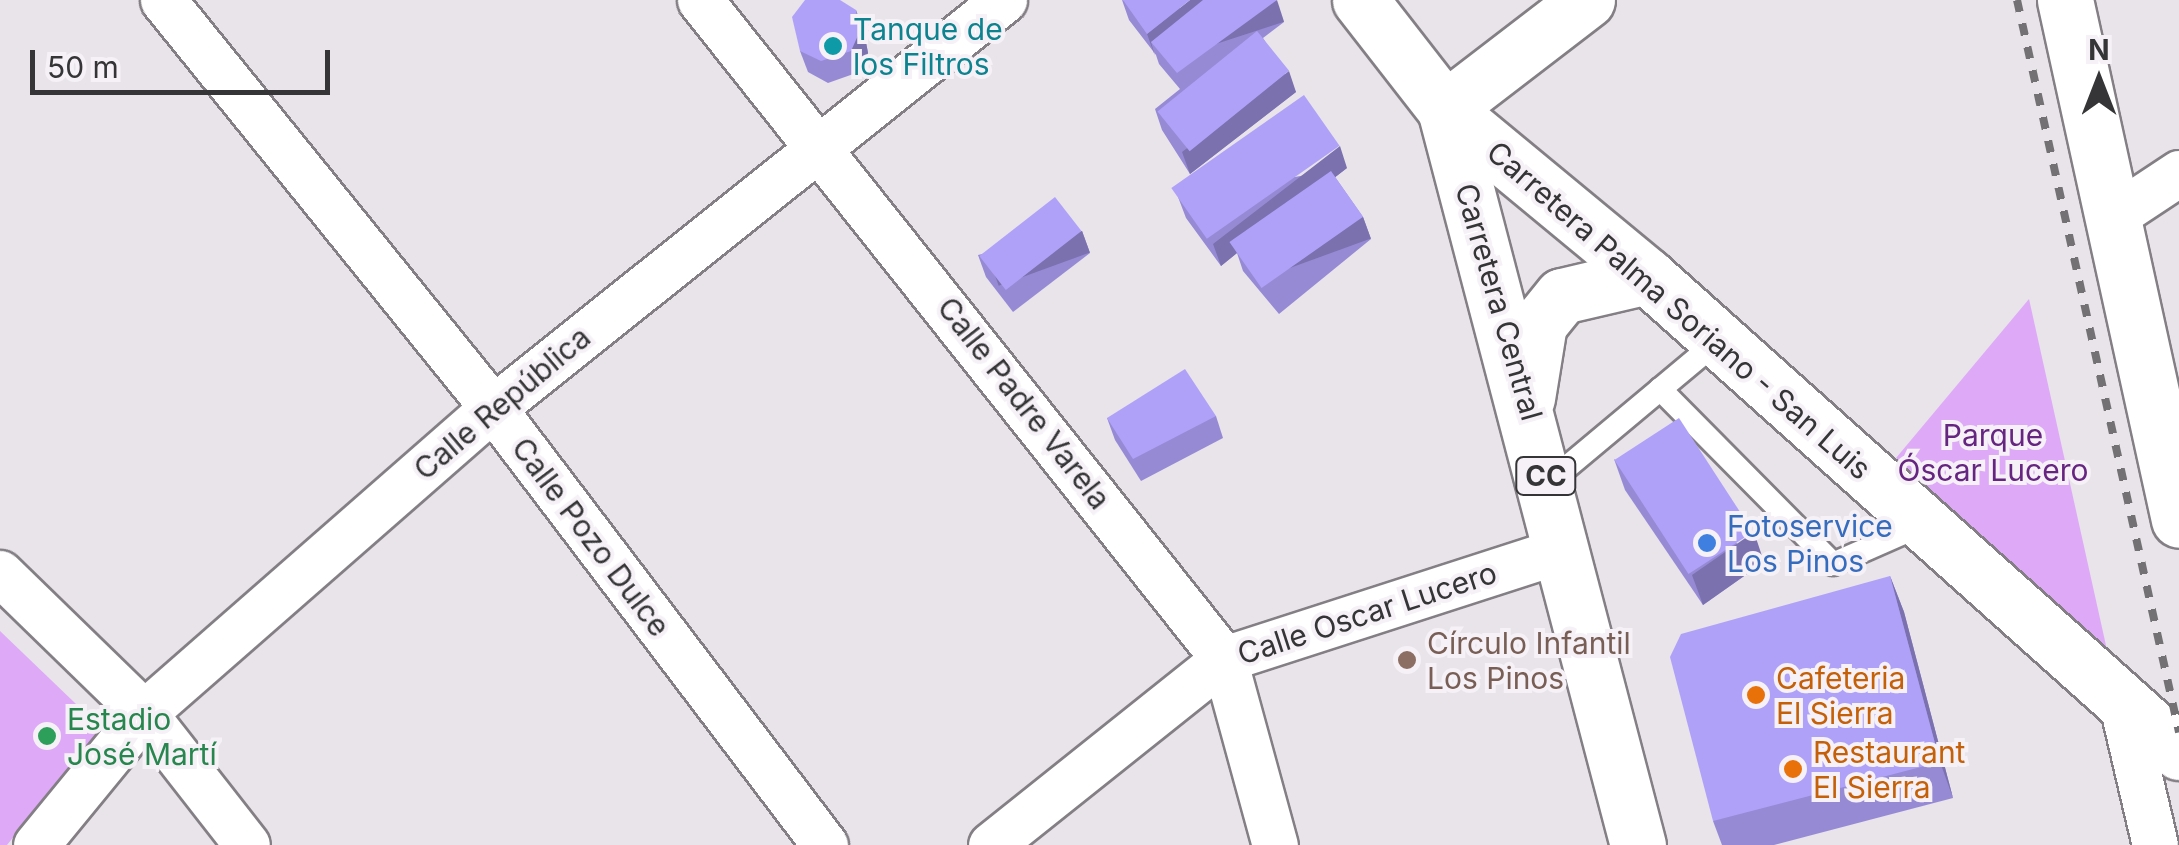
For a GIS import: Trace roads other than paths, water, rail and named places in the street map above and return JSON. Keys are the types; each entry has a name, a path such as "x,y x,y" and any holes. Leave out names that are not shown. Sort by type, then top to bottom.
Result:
{"main road":[{"name":"CC","path":"1360,0 1445,109"},
{"path":"1445,109 1587,0"},
{"path":"2065,0 2179,520"},
{"name":"Carretera Palma Soriano - San Luis","path":"1445,109 1648,276 2179,752"},
{"name":"Carretera Central","path":"1445,109 1527,398 1638,845"},
{"path":"1527,398 1539,324 1562,296 1648,276"}],"street":[{"name":"Calle Pozo Dulce","path":"163,0 493,408 824,845"},
{"name":"Calle Padre Varela","path":"700,0 822,143 1224,660 1275,845"},
{"name":"Calle República","path":"36,845 144,713 493,408 1004,0"},
{"path":"2114,216 2179,172"},
{"name":"Calle Oscar Lucero","path":"990,845 1224,660 1564,549"},
{"path":"0,572 144,713 247,845"},
{"path":"2120,700 2155,845"}],"lane":[{"path":"1548,483 1718,340"},
{"path":"1660,389 1833,564 1924,524"}],"railway":[{"path":"2017,0 2179,732"}],"place":[{"name":"Tanque de los Filtros","path":"833,46"},
{"name":"Fotoservice Los Pinos","path":"1707,543"},
{"name":"Círculo Infantil Los Pinos","path":"1407,660"},
{"name":"Cafeteria El Sierra","path":"1756,695"},
{"name":"Estadio José Martí","path":"47,736"},
{"name":"Restaurant El Sierra","path":"1793,769"}],"park label":[{"name":"Parque Óscar Lucero","path":"1993,452"}]}
